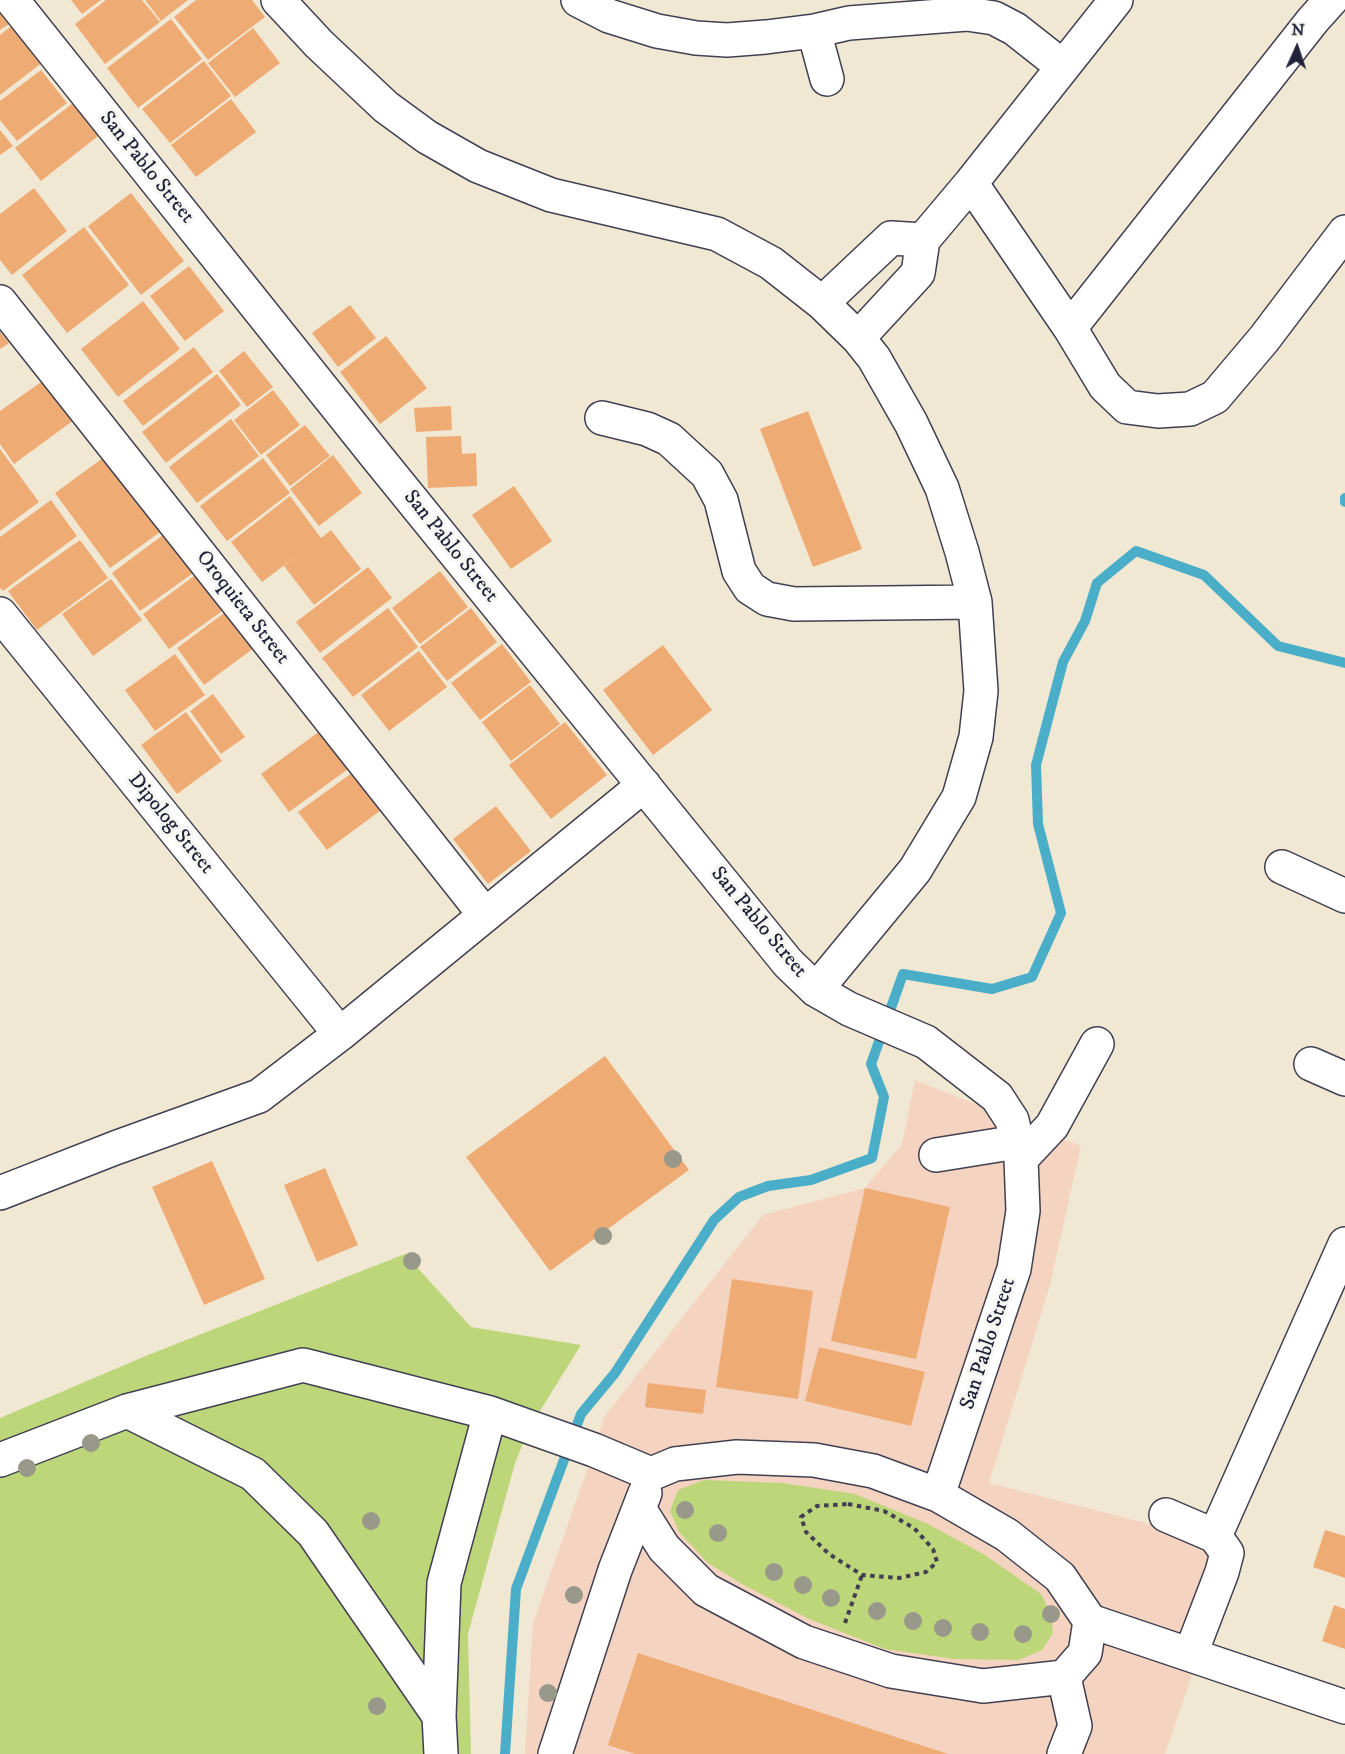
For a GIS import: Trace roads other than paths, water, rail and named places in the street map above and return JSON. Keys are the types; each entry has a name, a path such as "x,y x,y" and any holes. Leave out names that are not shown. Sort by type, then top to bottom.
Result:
{"street":[{"name":"San Pablo Street","path":"12,0 384,466 788,963 816,990 849,1009 926,1042 997,1097 1012,1120 1019,1150 1023,1211 1014,1269 938,1495"},
{"path":"278,0 319,44 386,107 427,137 478,166 551,195 717,234 771,263 822,303 858,338 874,358 912,423 942,488 975,603 981,691 976,736 959,797 915,870 816,990"},
{"path":"578,0 609,15 657,31 696,38 727,40 766,38 849,23 967,14 994,18 1015,29 1062,66"},
{"path":"858,338 918,273 923,240 1116,0"},
{"path":"1070,328 1331,0"},
{"path":"814,31 827,79"},
{"path":"971,183 1070,328 1105,386 1126,407 1158,411 1190,410 1215,397 1264,339 1345,232"},
{"path":"822,303 891,238 923,240"},
{"name":"Oroquieta Street","path":"0,302 485,915"},
{"path":"602,418 647,429 669,439 708,474 721,500 739,572 750,588 767,599 794,604 975,603"},
{"name":"Dipolog Street","path":"0,614 340,1034"},
{"path":"0,1193 115,1148 259,1096 340,1034 644,784"},
{"path":"1282,867 1345,896"},
{"path":"936,1155 1019,1150 1052,1125 1097,1044"},
{"path":"1311,1064 1345,1079"},
{"path":"1215,1536 1345,1244"},
{"path":"0,1460 127,1411 303,1365 490,1413 594,1450 651,1474 675,1464 737,1457 814,1460 873,1471 938,1495 1007,1535 1060,1577 1090,1621 1191,1653 1345,1707"},
{"path":"127,1411 253,1473 313,1533 440,1716"},
{"path":"441,1754 444,1584 490,1413"},
{"path":"555,1754 615,1570 640,1510 651,1474"},
{"path":"640,1510 664,1548 706,1590 804,1642 891,1671 983,1686 1064,1677 1085,1653 1090,1621"},
{"path":"1166,1515 1215,1536 1227,1552 1227,1558 1191,1653"},
{"path":"1064,1677 1074,1726 1064,1754"}],"waterway":[{"path":"505,1754 516,1589 581,1414 615,1373 714,1220 739,1197 768,1186 811,1180 872,1158 884,1097 871,1064 903,974 992,989 1032,977 1061,913 1038,824 1036,765 1063,662 1085,621 1097,583 1136,551 1204,575 1278,646 1345,663"}]}
